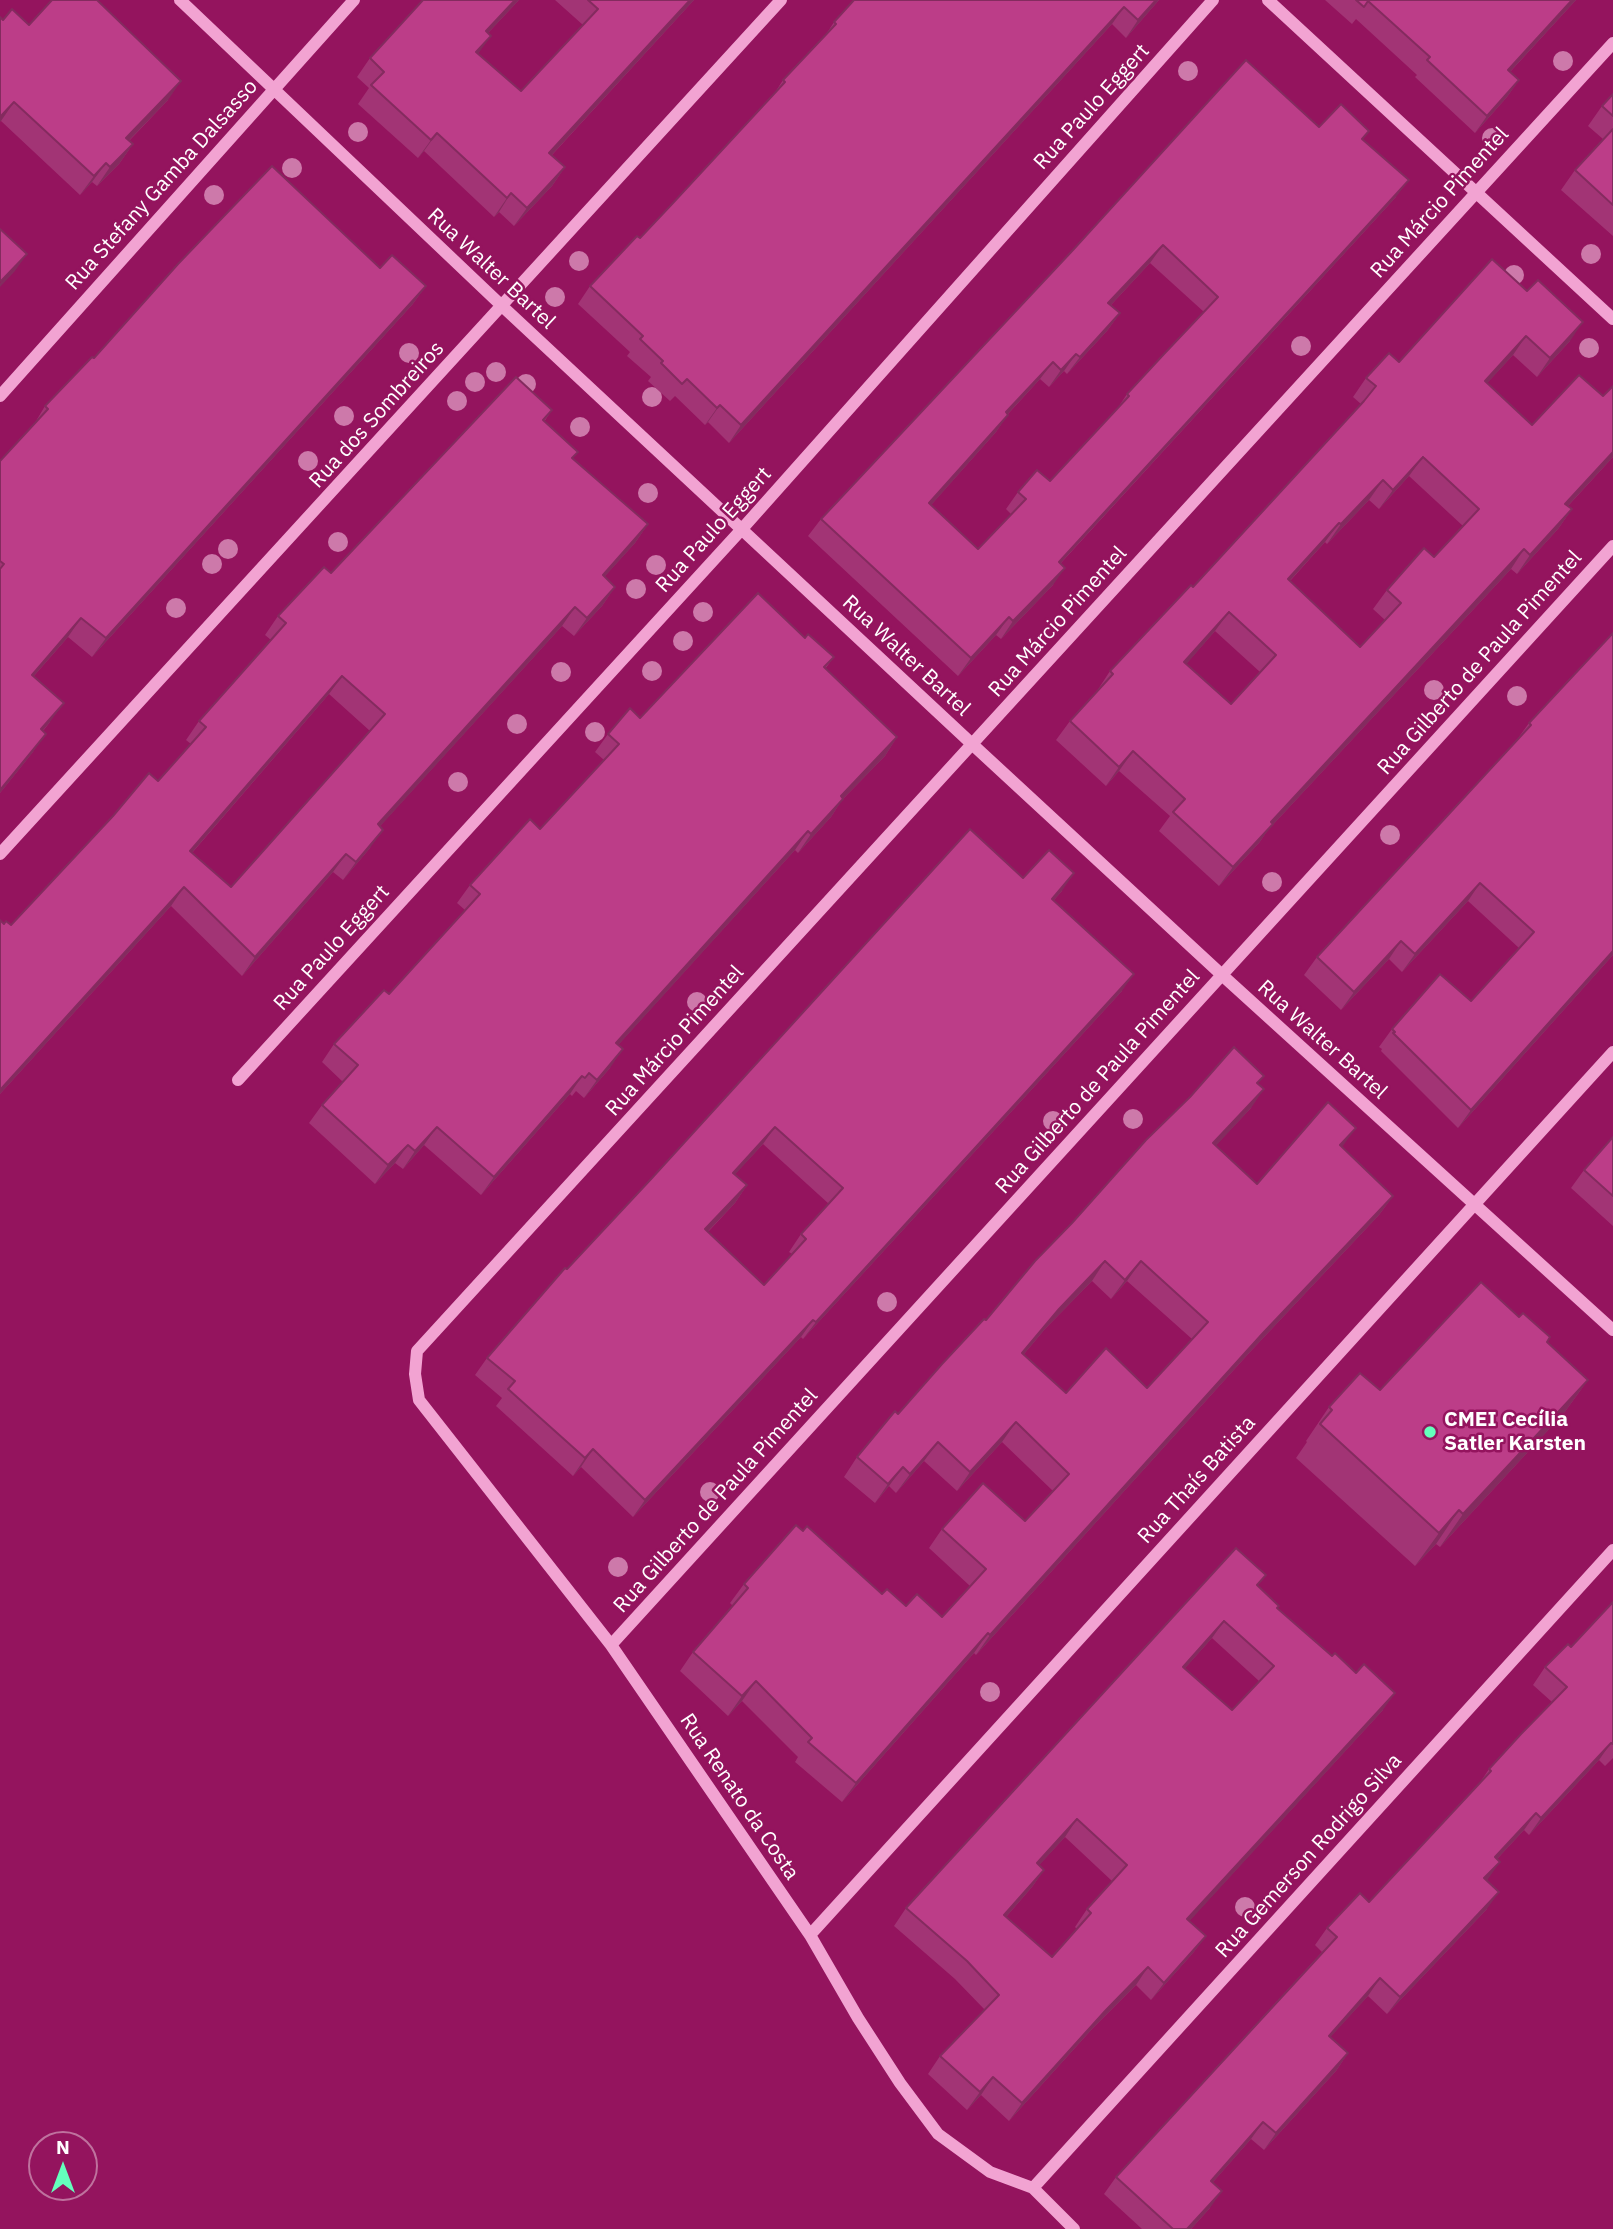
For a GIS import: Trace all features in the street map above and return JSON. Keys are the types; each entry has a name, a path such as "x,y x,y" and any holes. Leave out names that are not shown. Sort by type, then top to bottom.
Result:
{"street":[{"name":"Rua Walter Bartel","path":"180,0 502,306 972,744 1613,1330"},
{"name":"Rua Stefany Gamba Dalsasso","path":"0,396 354,0"},
{"name":"Rua dos Sombreiros","path":"0,854 781,0"},
{"name":"Rua Paulo Eggert","path":"238,1080 742,529 1213,0"},
{"path":"1268,0 1613,319"},
{"name":"Rua Márcio Pimentel","path":"417,1351 1613,43"},
{"name":"Rua Gilberto de Paula Pimentel","path":"611,1644 1613,546"},
{"name":"Rua Thaís Batista","path":"810,1934 1613,1052"},
{"name":"Rua Renato da Costa","path":"417,1351 415,1374 419,1400 611,1644 810,1934 858,2018 900,2083 938,2134 990,2172 1033,2188 1074,2229"},
{"name":"Rua Gemerson Rodrigo Silva","path":"1033,2188 1613,1550"}],"building":[{"path":"52,0 97,0 181,81 126,138 133,144 110,167 106,163 94,176 14,102 0,117 0,17 3,20 12,9 29,25"},
{"path":"423,0 515,0 486,31 491,36 476,52 521,91 598,9 588,0 690,0 549,153 565,167 527,208 511,193 507,198 437,133 431,140 371,85 384,72 370,58"},
{"path":"854,0 1156,0 1138,20 1124,7 741,425 720,405 717,408 687,379 682,384 640,339 643,336 590,286 637,236 640,238 785,82 783,80 836,24 834,22"},
{"path":"1356,0 1572,0 1508,70 1519,80 1487,116 1427,60 1430,57 1368,1 1364,7"},
{"path":"1246,60 1319,127 1341,104 1369,131 1362,139 1409,180 1059,562 1065,568 1013,621 1009,617 971,658 821,519 1073,250","holes":["1163,245 1218,297 1050,481 1037,470 1018,492 1026,499 978,549 929,503 1008,415 1006,412 1053,362 1061,370 1076,354 1080,357 1120,313 1108,303"]},
{"path":"1613,94 1613,116 1602,106"},
{"path":"1613,129 1613,205 1575,170"},
{"path":"272,166 380,268 392,255 426,286 106,638 81,618 32,675 64,703 41,729 46,734 0,790 0,569 4,564 0,561 0,461 48,409 45,406 92,357 94,358 178,264"},
{"path":"0,229 27,254 1,281 0,280"},
{"path":"1492,259 1527,291 1538,280 1583,322 1550,358 1526,336 1485,381 1532,425 1579,375 1603,396 1613,386 1613,452 1565,504 1572,509 1530,555 1524,549 1271,822 1273,824 1233,867 1173,812 1185,799 1133,751 1119,767 1070,721 1113,674 1110,671 1191,585 1193,587 1364,401 1376,386 1366,378 1389,353 1399,362","holes":["1423,457 1479,509 1434,557 1424,548 1387,590 1401,603 1360,647 1288,579 1383,480 1393,490","1229,612 1276,655 1231,704 1184,662"]},
{"path":"516,377 552,410 543,420 578,452 572,458 648,524 603,575 615,587 587,618 575,607 378,824 383,830 356,862 346,854 255,957 184,887 0,1090 0,920 11,925 113,816 149,773 158,781 206,727 199,721 286,623 278,616 324,567 331,573","holes":["342,676 385,714 231,887 190,851"]},
{"path":"758,593 805,638 808,634 834,657 824,667 897,737 841,796 843,799 811,834 808,831 616,1043 623,1049 597,1080 589,1073 585,1078 582,1076 494,1177 437,1127 415,1151 408,1145 388,1165 322,1105 358,1065 334,1044 384,990 389,994 480,894 470,885 530,819 540,829 619,744 608,734 630,708 640,718"},
{"path":"1613,633 1613,951 1471,1110 1392,1029 1440,974 1471,1001 1534,932 1480,883 1415,954 1401,941 1354,992 1317,957"},
{"path":"970,829 1023,878 1049,850 1074,873 1052,899 1134,974 816,1322 813,1320 645,1500 593,1449 585,1458 508,1389 515,1381 487,1358 565,1268 567,1269","holes":["775,1127 843,1188 801,1234 806,1239 764,1285 705,1229 747,1185 733,1173"]},
{"path":"1234,1047 1264,1076 1257,1083 1264,1089 1213,1143 1257,1184 1328,1102 1356,1128 1340,1145 1393,1196 1263,1333 990,1635 988,1633 856,1783 808,1742 812,1738 756,1681 742,1696 693,1652 748,1588 744,1584 796,1525 803,1531 807,1526 882,1594 887,1589 906,1606 917,1594 942,1617 986,1569 942,1529 983,1483 1025,1521 1069,1474 1016,1422 970,1472 938,1442 910,1474 903,1467 888,1484 857,1457 895,1411 898,1414 984,1319 986,1320 1035,1261 1146,1140 1190,1097","holes":["1105,1261 1125,1280 1141,1261 1208,1322 1147,1388 1106,1348 1066,1393 1022,1353"]},
{"path":"1613,1137 1613,1196 1584,1170"},
{"name":"CMEI Cecília Satler Karsten","path":"1481,1282 1519,1317 1523,1313 1550,1337 1547,1342 1588,1380 1463,1514 1459,1510 1439,1533 1320,1424 1332,1410 1329,1407 1360,1373 1380,1390"},
{"path":"1236,1548 1266,1575 1257,1585 1279,1606 1277,1608 1332,1656 1335,1653 1356,1673 1364,1664 1395,1693 1187,1919 1206,1936 1164,1983 1148,1967 1022,2103 993,2077 980,2092 940,2056 999,1995 967,1961 906,1908","holes":["1224,1621 1274,1666 1232,1710 1183,1667","1077,1819 1127,1865 1087,1909 1091,1913 1052,1957 1004,1915 1044,1870 1037,1863"]},
{"path":"1613,1602 1613,1744 1611,1743 1541,1818 1536,1813 1495,1857 1500,1862 1484,1878 1499,1892 1400,1997 1380,1978 1329,2036 1348,2053 1276,2133 1263,2122 1211,2181 1222,2191 1187,2229 1173,2229 1116,2177 1337,1937 1327,1928 1360,1893 1369,1902 1567,1687 1545,1667 1568,1644 1571,1647"}],"place":[{"name":"CMEI Cecília Satler Karsten","path":"1430,1432"}]}
